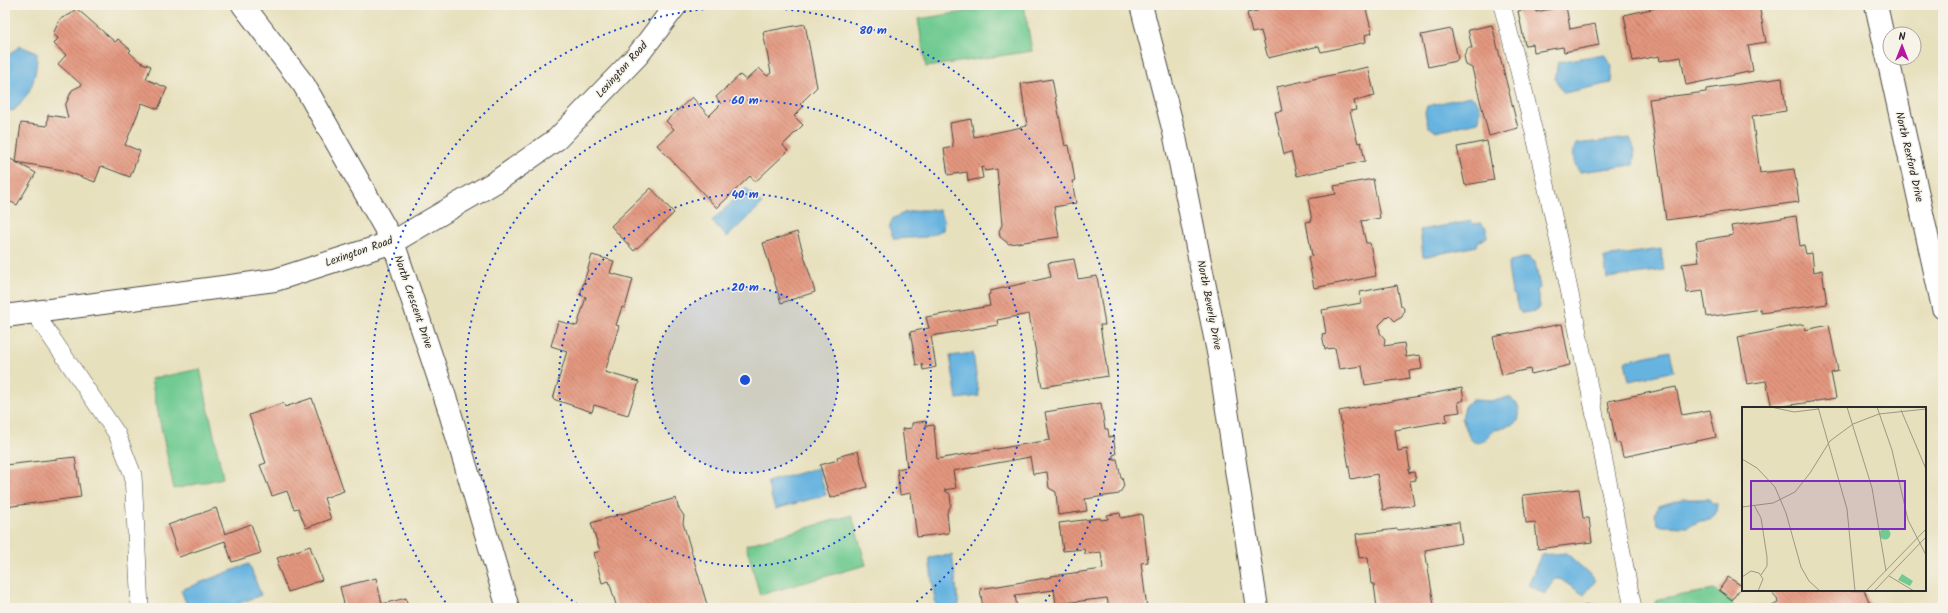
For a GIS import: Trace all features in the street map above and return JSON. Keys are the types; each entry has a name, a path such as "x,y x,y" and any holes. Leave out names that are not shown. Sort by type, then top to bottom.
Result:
{"street":[{"name":"North Crescent Drive","path":"244,5 304,85 393,242 448,406 508,608"},
{"name":"Lexington Road","path":"5,316 275,280 393,242 497,181 558,139 638,54 676,5"},
{"name":"North Beverly Drive","path":"1142,5 1174,132 1219,357 1257,608"},
{"name":"North Rexford Drive","path":"1876,5 1943,308"}],"lane":[{"path":"1502,5 1527,96 1574,309 1633,608"},
{"path":"34,312 117,434 133,475 140,608"}],"green space":[{"path":"1010,5 1024,5 1032,51 926,67 918,19"},
{"path":"200,369 223,478 174,489 151,379"},
{"path":"852,515 866,565 760,595 746,545"},
{"path":"1714,590 1732,601 1733,608 1652,608 1658,599"}],"water":[{"path":"20,46 37,53 37,61 34,78 29,92 13,111 5,109 5,62 11,53"},
{"path":"1604,54 1612,66 1611,83 1564,93 1555,79 1558,62"},
{"path":"1470,96 1474,98 1480,107 1478,122 1435,131 1428,126 1425,113 1427,106"},
{"path":"1630,138 1635,150 1633,165 1580,172 1576,166 1573,155 1576,144"},
{"path":"746,188 762,204 727,237 712,221"},
{"path":"919,210 939,210 944,221 943,230 926,237 894,239 889,227 892,219 904,213"},
{"path":"1472,221 1473,224 1480,223 1487,229 1487,237 1478,242 1477,246 1423,257 1420,230"},
{"path":"1661,249 1664,270 1607,278 1604,257"},
{"path":"1528,257 1535,262 1540,288 1537,291 1540,306 1536,311 1522,313 1518,310 1515,295 1512,293 1508,267 1510,261"},
{"path":"1670,351 1674,371 1629,381 1625,361"},
{"path":"973,353 979,396 957,399 950,356"},
{"path":"1509,397 1517,405 1519,414 1518,421 1493,431 1484,441 1478,443 1471,440 1462,419 1465,405 1473,400 1494,401"},
{"path":"818,468 826,495 775,509 767,482"},
{"path":"1682,499 1709,499 1712,503 1717,504 1716,513 1710,520 1700,521 1687,527 1662,526 1658,524 1655,515 1658,506"},
{"path":"1566,553 1596,580 1584,595 1560,579 1554,579 1545,594 1528,585 1541,555"},
{"path":"952,555 959,607 936,608 929,558"},
{"path":"249,564 261,595 227,608 188,608 181,590"}],"building":[{"path":"1255,5 1334,5 1335,8 1345,5 1365,5 1372,33 1365,35 1366,42 1321,52 1319,46 1268,58 1261,31 1252,33 1247,13 1257,11"},
{"path":"1670,5 1759,5 1766,42 1748,45 1753,71 1686,85 1681,57 1660,61 1659,56 1633,61 1624,15"},
{"path":"1566,6 1570,29 1595,24 1599,45 1564,52 1563,47 1534,52 1533,44 1525,45 1518,11 1535,8 1536,12"},
{"path":"76,8 115,42 118,39 131,50 129,52 140,62 151,66 146,79 167,88 158,109 142,103 125,145 140,151 130,177 101,166 95,182 63,170 16,162 21,123 47,126 48,115 68,118 65,106 72,90 82,85 58,64 66,55 54,44 58,38 53,34 60,19 71,14"},
{"path":"805,24 817,87 800,104 803,107 794,116 803,125 783,145 788,151 755,182 750,176 717,208 657,145 674,129 666,121 692,97 709,116 721,104 716,97 740,75 746,80 759,68 767,76 771,73 763,32"},
{"path":"1492,25 1518,128 1489,136 1472,68 1466,65 1464,56 1468,48 1472,48 1468,30"},
{"path":"1451,29 1458,58 1456,61 1428,67 1421,35"},
{"path":"1368,67 1375,96 1354,101 1356,110 1350,111 1358,143 1361,142 1365,161 1297,176 1291,152 1284,154 1275,112 1282,111 1277,87"},
{"path":"1782,78 1786,111 1752,116 1760,173 1794,169 1799,202 1666,220 1649,99 1706,92 1706,89"},
{"path":"1052,79 1065,146 1069,145 1075,181 1072,181 1076,203 1054,207 1059,237 1009,244 1000,237 999,231 1002,225 997,169 985,171 984,167 981,168 983,178 968,181 967,172 948,175 944,149 953,147 950,123 971,119 974,137 1027,126 1021,84"},
{"path":"1487,141 1494,180 1465,185 1457,147"},
{"path":"5,156 36,173 17,205 5,199"},
{"path":"1373,179 1380,218 1361,221 1366,243 1370,243 1376,276 1314,288 1308,257 1312,256 1306,222 1312,221 1308,199 1336,194 1334,186"},
{"path":"651,188 674,213 634,251 611,226"},
{"path":"1796,216 1800,246 1804,245 1806,254 1812,253 1814,272 1822,270 1827,304 1761,313 1761,309 1707,317 1703,291 1687,293 1682,264 1699,262 1696,241 1733,235 1731,226"},
{"path":"797,232 815,292 781,303 763,243"},
{"path":"592,255 614,261 610,273 633,279 625,308 622,307 616,325 619,326 605,372 639,382 628,415 594,405 592,412 553,399 567,351 551,346 558,321 577,326 586,297 580,295"},
{"path":"1074,259 1078,279 1097,276 1105,325 1100,325 1108,376 1042,387 1029,314 997,320 998,325 931,336 936,367 923,370 922,364 916,365 910,332 929,328 926,317 990,306 988,295 990,294 990,291 1051,277 1048,263"},
{"path":"1397,285 1401,306 1403,306 1404,310 1402,317 1395,321 1389,315 1379,325 1380,333 1385,339 1384,346 1404,343 1406,357 1420,355 1422,369 1409,371 1410,378 1365,385 1362,366 1339,369 1335,348 1325,349 1322,334 1326,333 1322,310 1361,303 1360,292"},
{"path":"1562,324 1570,365 1531,374 1530,369 1502,375 1493,337"},
{"path":"1804,324 1805,330 1829,325 1838,371 1831,373 1836,398 1772,407 1766,381 1747,384 1738,337"},
{"path":"1676,387 1682,415 1710,410 1716,437 1623,457 1620,443 1616,443 1608,401"},
{"path":"1462,388 1464,400 1458,402 1460,412 1446,414 1447,421 1395,430 1398,451 1407,449 1410,469 1408,470 1409,473 1414,472 1416,480 1410,481 1414,505 1383,510 1377,474 1351,479 1339,411"},
{"path":"312,398 344,491 324,498 331,519 306,528 298,508 294,509 287,491 272,496 260,465 266,463 249,415 283,403 285,407"},
{"path":"1101,403 1105,429 1108,429 1109,437 1113,436 1116,454 1113,455 1113,459 1117,459 1124,486 1119,494 1085,499 1087,511 1058,515 1056,492 1049,488 1047,472 1033,474 1030,457 953,471 956,488 944,490 950,494 951,505 947,513 949,533 917,537 911,493 900,495 897,469 907,467 902,429 912,428 912,423 926,421 926,426 934,425 937,459 1050,440 1045,412"},
{"path":"858,451 867,487 830,498 820,465 838,460 837,457"},
{"path":"75,457 81,497 5,507 5,465"},
{"path":"1579,489 1583,518 1589,518 1592,542 1538,549 1535,522 1526,523 1523,495"},
{"path":"676,498 678,507 684,516 683,523 708,608 626,608 625,606 617,608 609,581 602,583 594,553 600,551 591,523"},
{"path":"216,508 225,534 251,524 261,553 232,562 225,541 179,557 168,525"},
{"path":"1120,513 1121,518 1142,514 1148,562 1141,563 1147,608 1109,608 1107,598 1056,604 1054,590 1015,595 1017,608 983,608 980,589 1052,577 1051,576 1103,569 1101,552 1085,554 1084,549 1063,551 1059,523 1100,518 1101,520 1108,519 1107,515"},
{"path":"1459,522 1462,543 1425,550 1434,605 1420,608 1377,608 1374,584 1371,584 1368,557 1359,558 1356,534"},
{"path":"310,546 322,580 288,592 277,564 279,562 277,558"},
{"path":"1728,577 1742,586 1732,600 1719,590"},
{"path":"376,578 382,604 406,598 408,608 345,608 340,587"},
{"path":"1771,591 1864,591 1871,606 1868,608 1773,608 1772,606 1778,603 1777,598"},
{"path":"1591,605 1591,608 1578,607"}]}
